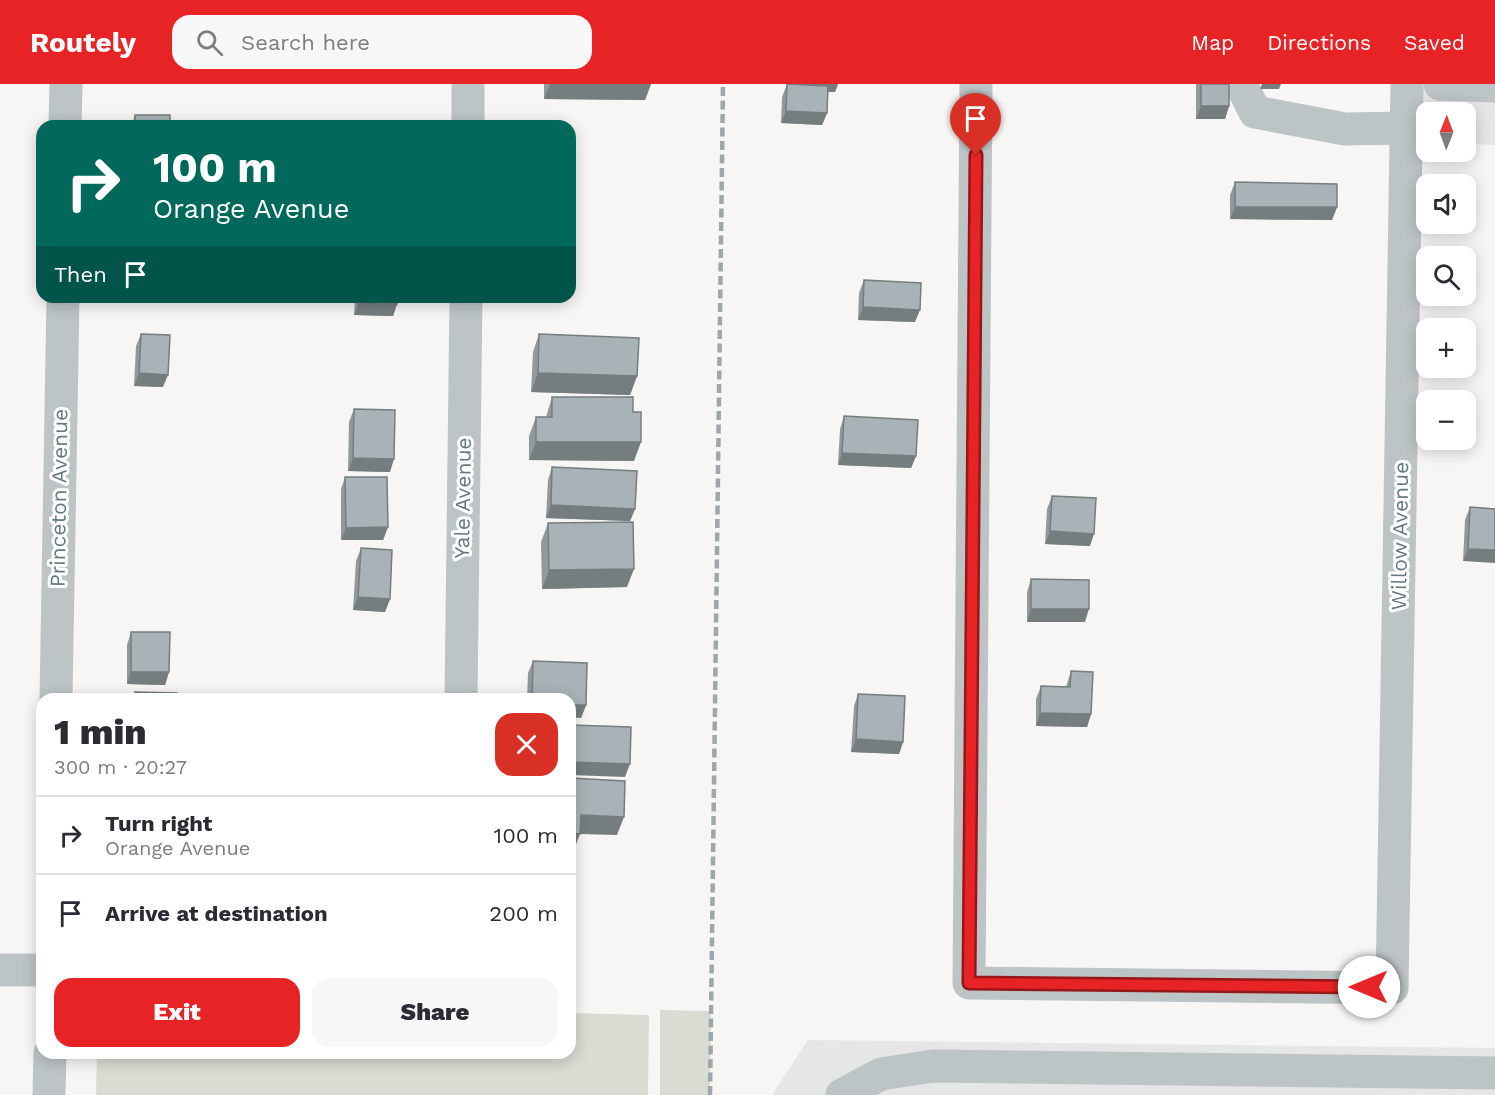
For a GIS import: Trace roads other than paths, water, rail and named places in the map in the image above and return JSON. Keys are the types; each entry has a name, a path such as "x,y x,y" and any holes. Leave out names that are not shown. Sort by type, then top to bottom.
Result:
{"street":[{"path":"65,120 66,84"},
{"path":"468,84 468,120"},
{"name":"Willow Avenue","path":"976,84 969,983 1392,988 1407,84"},
{"path":"1241,84 1255,112 1345,129 1406,128"},
{"path":"1440,84 1495,86"},
{"name":"Princeton Avenue","path":"56,693 63,303"},
{"name":"Yale Avenue","path":"461,693 466,303"},
{"path":"0,970 36,970"},
{"path":"49,1095 50,1059"},
{"path":"842,1095 881,1074 933,1066 1495,1073"}],"railway":[{"path":"710,1095 723,84"}]}
